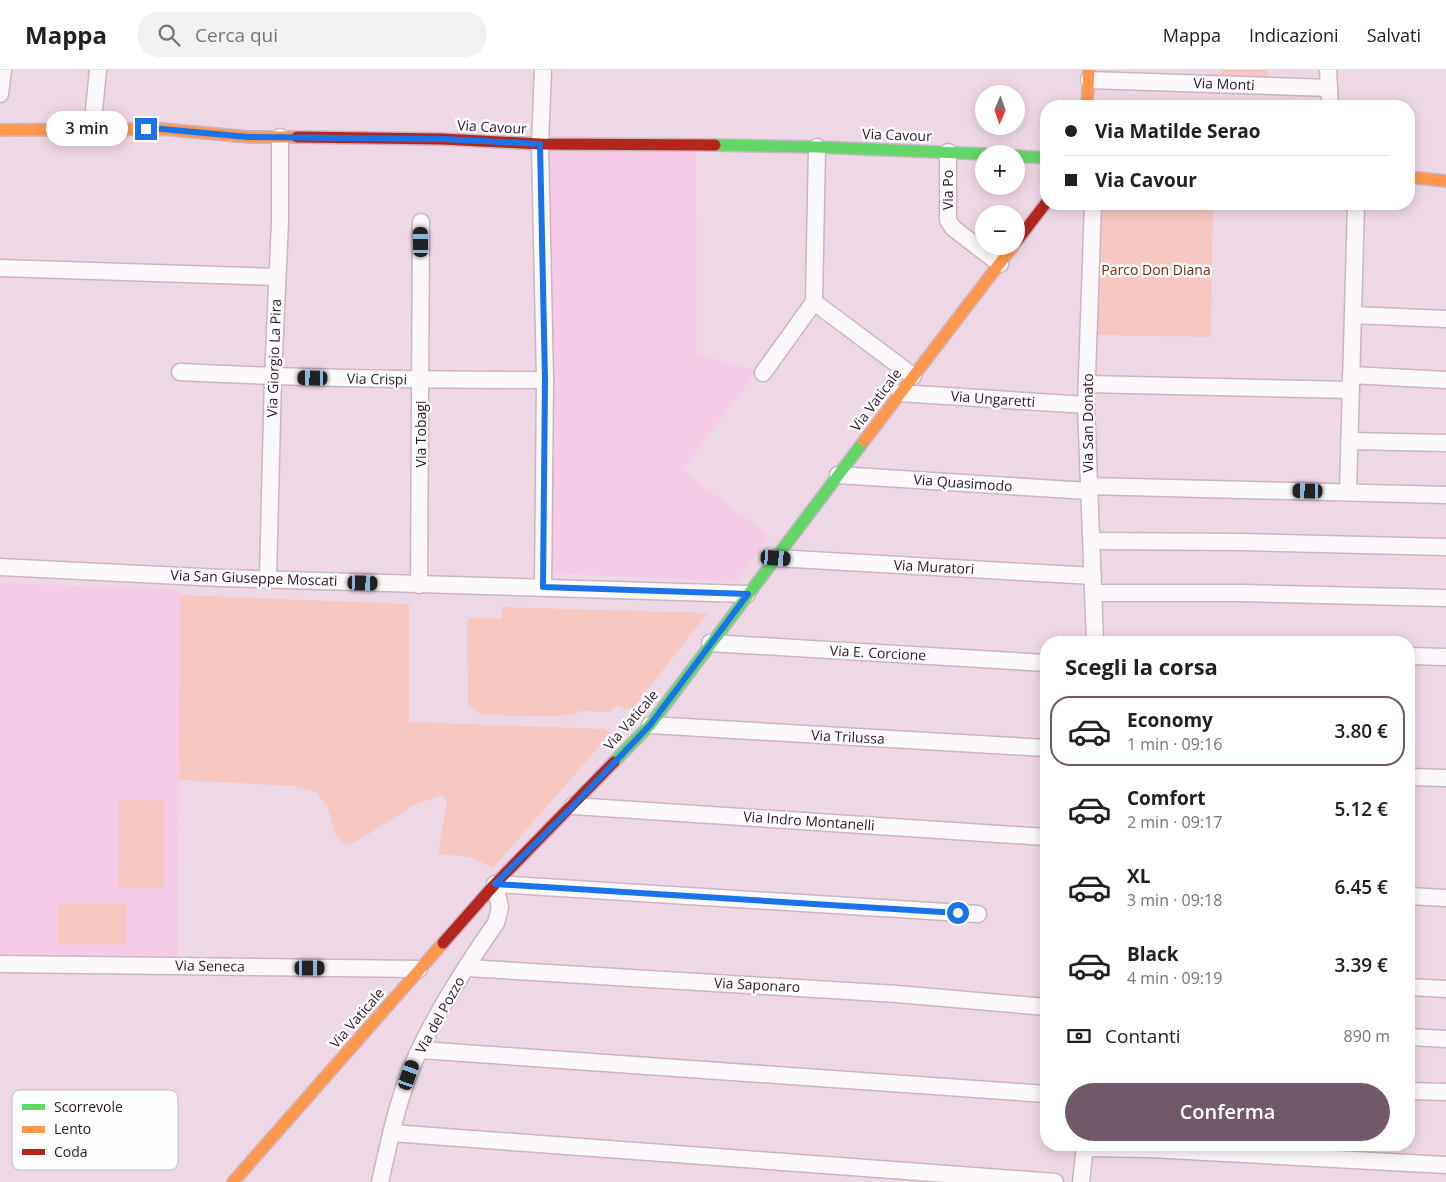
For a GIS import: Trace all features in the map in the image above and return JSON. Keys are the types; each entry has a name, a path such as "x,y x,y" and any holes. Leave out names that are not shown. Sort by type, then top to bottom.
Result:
{"street":[{"path":"0,94 3,70"},
{"path":"92,130 98,70"},
{"path":"543,70 540,144 545,380 543,587"},
{"path":"1328,70 1330,100"},
{"path":"1087,100 1089,75"},
{"name":"Via Monti","path":"1089,75 1329,88"},
{"name":"Via Cavour","path":"0,130 162,129 248,137 442,139 540,144 817,147 975,154"},
{"name":"Via Giorgio La Pira","path":"268,579 273,376 280,222 280,137"},
{"path":"764,373 814,302 817,147"},
{"name":"Via Po","path":"948,152 948,220 953,228 1000,264"},
{"path":"1025,157 1040,158"},
{"path":"1415,178 1446,181"},
{"path":"1025,230 1041,210"},
{"name":"Via San Donato","path":"1093,210 1086,405 1095,636"},
{"path":"1348,492 1356,210"},
{"name":"Via Tobagi","path":"420,585 421,222"},
{"name":"Via Vaticale","path":"233,1182 495,884 650,725 710,643 1006,255"},
{"path":"0,268 277,277"},
{"path":"814,302 913,376"},
{"path":"1353,315 1446,319"},
{"name":"Via Crispi","path":"180,372 421,380 545,380"},
{"path":"1087,384 1446,380"},
{"name":"Via Ungaretti","path":"900,393 1086,405"},
{"path":"1350,441 1446,444"},
{"name":"Via Quasimodo","path":"838,475 1088,489 1446,495"},
{"path":"1092,541 1240,542 1446,547"},
{"name":"Via Muratori","path":"776,558 1242,594 1446,598"},
{"name":"Via San Giuseppe Moscati","path":"0,567 420,585 748,594"},
{"name":"Via E. Corcione","path":"710,643 1040,663"},
{"path":"1415,656 1446,657"},
{"name":"Via Trilussa","path":"650,725 1040,748"},
{"path":"1415,777 1446,778"},
{"name":"Via Indro Montanelli","path":"573,806 1040,837"},
{"path":"495,884 978,914"},
{"name":"Via del Pozzo","path":"380,1182 405,1086 420,1050 441,1009 496,923 500,907 495,884"},
{"path":"1415,896 1446,898"},
{"name":"Via Seneca","path":"0,964 419,969"},
{"name":"Via Saponaro","path":"467,968 897,994 1040,1006"},
{"path":"1415,987 1446,989"},
{"path":"1415,1037 1446,1039"},
{"path":"420,1050 1040,1094"},
{"path":"1415,1091 1446,1092"},
{"path":"392,1133 1055,1182"},
{"path":"1081,1182 1085,1151"},
{"path":"1189,1151 1446,1164"}],"shaded area":[{"path":"550,151 696,151 697,354 757,371 682,470 770,536 736,582 551,573"},
{"path":"0,583 180,590 178,957 0,957"}],"green space":[{"path":"1221,70 1267,70 1267,81 1221,79"},
{"name":"Parco Don Diana","path":"1100,210 1213,210 1211,337 1098,335"},
{"path":"180,595 409,604 409,722 603,729 612,732 493,868 470,857 438,854 447,800 441,795 414,805 361,839 346,845 336,836 327,806 316,792 295,786 179,780"},
{"path":"502,607 708,613 633,708 627,710 618,705 610,712 580,711 573,715 482,715 468,704 467,621 469,618 502,619"},
{"path":"119,799 164,800 164,887 118,887"},
{"path":"58,904 127,904 127,945 58,945"}],"traffic: fast":[{"path":"715,145 975,154"},
{"path":"1025,157 1040,158"},
{"path":"614,762 650,725 864,441"}],"traffic: slow":[{"path":"1087,100 1089,70"},
{"path":"0,130 162,129 249,137 297,137"},
{"path":"1415,178 1446,181"},
{"path":"864,441 1006,255"},
{"path":"233,1182 443,943"}],"traffic: jam":[{"path":"297,137 442,139 540,144 715,145"},
{"path":"1025,230 1041,210"},
{"path":"443,943 495,884 614,762"}],"route":[{"path":"146,129 248,137 442,139 540,144 545,380 543,587 748,594 650,725 495,884 958,913"}]}
